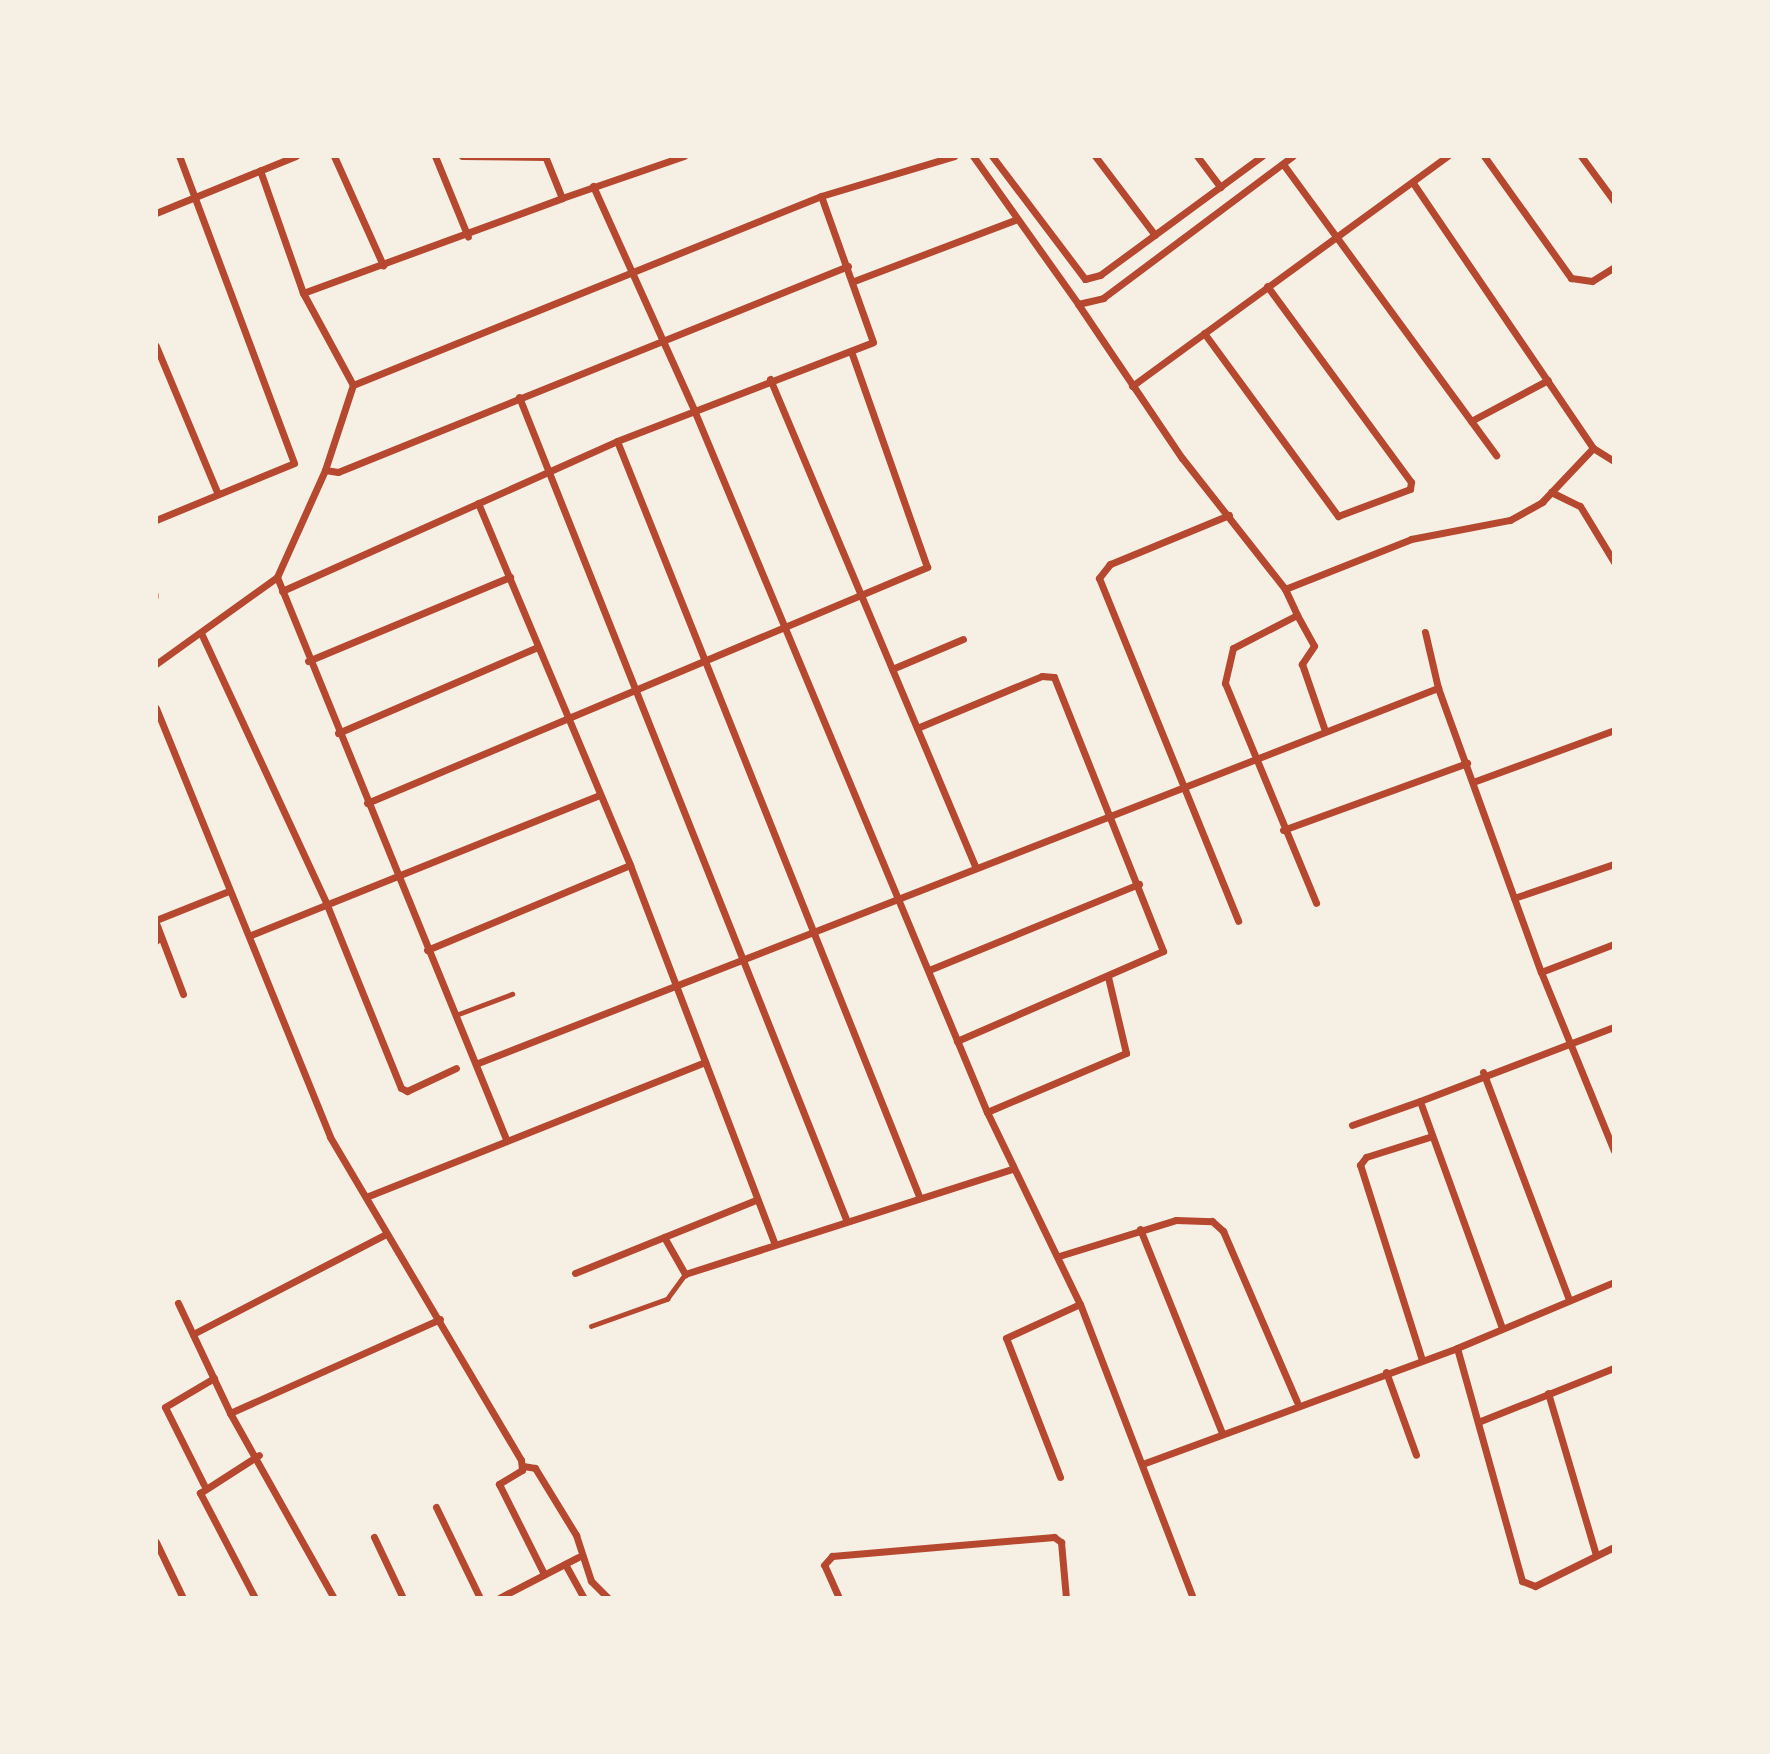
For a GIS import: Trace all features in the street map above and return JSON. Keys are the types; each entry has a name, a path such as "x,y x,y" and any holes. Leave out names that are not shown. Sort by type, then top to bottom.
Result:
{"street":[{"path":"156,520 294,463 193,201 179,156"},
{"path":"156,213 193,201 296,156"},
{"path":"334,156 383,265"},
{"path":"435,156 468,237"},
{"path":"461,156 545,156 562,198"},
{"path":"303,293 468,237 593,186 684,156"},
{"path":"353,385 630,269 821,196 954,156"},
{"path":"973,156 1078,304 1132,386 1285,589 1314,646 1302,664 1324,728"},
{"path":"992,156 1085,279 1155,235 1262,156"},
{"path":"1095,156 1155,235"},
{"path":"1197,156 1220,187"},
{"path":"1078,304 1103,298 1293,156"},
{"path":"1132,386 1447,156"},
{"path":"1484,156 1571,278 1584,284 1614,267"},
{"path":"1581,156 1614,201"},
{"path":"1283,164 1496,455"},
{"path":"156,664 277,577 325,470 353,385 303,293 260,170"},
{"path":"1413,183 1593,448 1613,457"},
{"path":"593,186 659,338 694,410 895,898 929,970 987,1112 1012,1169 1059,1256 1080,1304 1145,1463 1193,1598"},
{"path":"282,591 618,441 770,379 851,351 874,338 821,196"},
{"path":"854,281 1017,219"},
{"path":"325,470 338,472 659,338 848,266"},
{"path":"1204,333 1338,516 1410,489 1267,286"},
{"path":"156,346 218,494"},
{"path":"367,803 923,570 928,558 851,351"},
{"path":"770,379 975,866"},
{"path":"1471,421 1548,380"},
{"path":"519,397 546,472 846,1219"},
{"path":"618,441 816,929 919,1196"},
{"path":"1285,589 1411,538 1510,520 1551,492 1593,448"},
{"path":"1551,492 1580,506 1614,562"},
{"path":"478,503 510,577 565,720 630,865 775,1244"},
{"path":"1229,515 1110,564 1099,578 1238,921"},
{"path":"277,577 308,661 427,950 478,1063 506,1139"},
{"path":"308,661 510,577"},
{"path":"1297,615 1227,655 1225,683 1252,758 1316,903"},
{"path":"1425,632 1438,688 1514,898 1568,1041 1614,1151"},
{"path":"201,633 327,905 401,1088 407,1091 456,1068"},
{"path":"892,669 962,639"},
{"path":"338,733 538,647"},
{"path":"917,728 1048,674 1139,884 1161,955 957,1041"},
{"path":"478,1063 1324,728 1438,688"},
{"path":"156,708 229,891 251,935 325,1125 366,1196 384,1235 440,1319 523,1466"},
{"path":"1473,782 1614,730"},
{"path":"1283,830 1467,763"},
{"path":"251,935 599,794"},
{"path":"1514,898 1614,864"},
{"path":"427,950 630,865"},
{"path":"929,970 1139,884"},
{"path":"183,994 159,940 156,922 229,891"},
{"path":"1541,972 1614,944"},
{"path":"987,1112 1126,1053 1108,977"},
{"path":"1352,1125 1420,1101 1483,1072 1614,1027"},
{"path":"366,1196 705,1062"},
{"path":"1483,1072 1569,1300"},
{"path":"1420,1101 1429,1137 1502,1328"},
{"path":"1422,1360 1360,1165 1366,1157 1429,1137"},
{"path":"664,1237 685,1274 846,1219 1012,1169"},
{"path":"575,1273 756,1200"},
{"path":"1059,1256 1140,1229 1196,1217 1223,1231 1297,1402"},
{"path":"1140,1229 1222,1432"},
{"path":"193,1334 384,1235"},
{"path":"1145,1463 1297,1402 1457,1348 1614,1282"},
{"path":"178,1303 230,1412 258,1455 334,1598"},
{"path":"1060,1477 1006,1338 1080,1304"},
{"path":"230,1412 440,1319"},
{"path":"1457,1348 1525,1585 1614,1547"},
{"path":"1478,1422 1614,1368"},
{"path":"1386,1372 1416,1455"},
{"path":"204,1485 165,1407 214,1378"},
{"path":"1548,1392 1596,1555"},
{"path":"255,1598 200,1493 204,1485 258,1455"},
{"path":"499,1598 578,1557 582,1548 535,1468 523,1466 499,1485 544,1574"},
{"path":"436,1507 480,1598"},
{"path":"374,1537 403,1598"},
{"path":"839,1598 824,1564 832,1556 1054,1537 1060,1542 1066,1598"},
{"path":"156,1542 183,1598"},
{"path":"578,1557 608,1598"},
{"path":"565,1564 584,1598"}],"lane":[{"path":"456,1015 512,994"},
{"path":"591,1326 667,1299 685,1274"}]}
